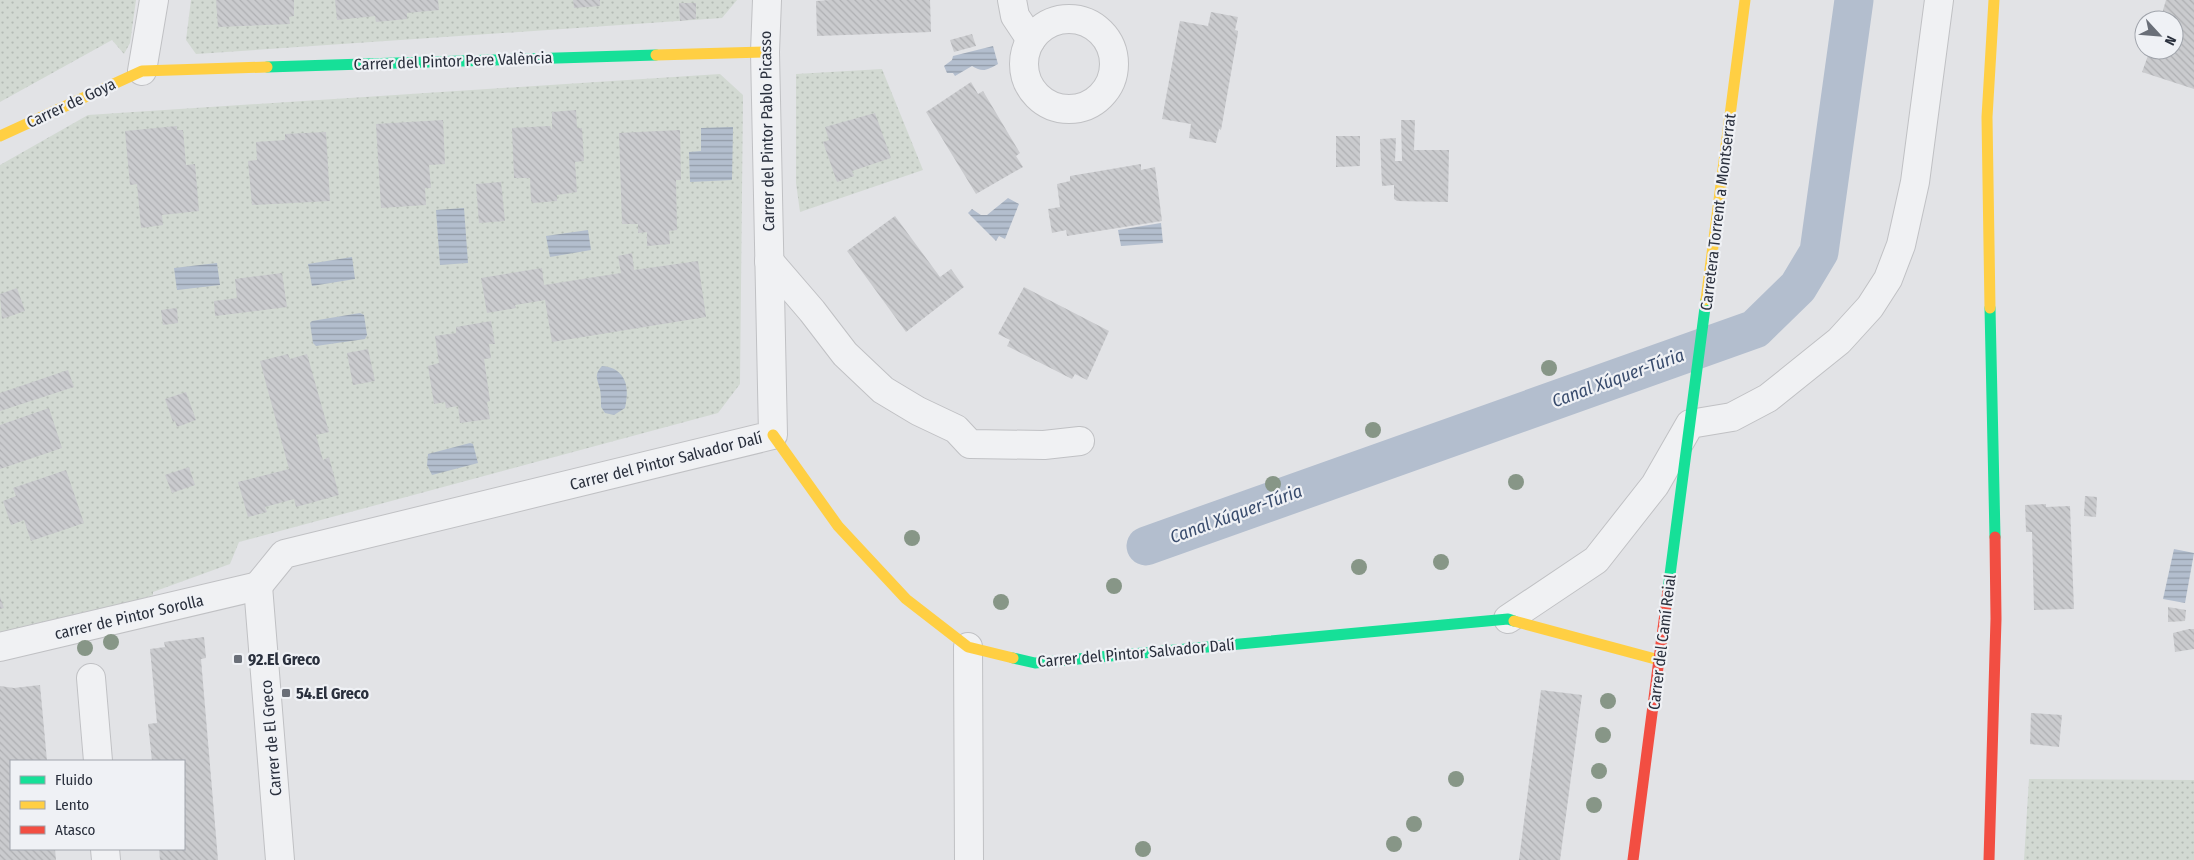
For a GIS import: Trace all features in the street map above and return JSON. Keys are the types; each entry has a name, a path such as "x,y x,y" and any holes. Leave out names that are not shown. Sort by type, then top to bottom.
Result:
{"street":[{"path":"142,71 154,0"},
{"name":"Carrer del Pintor Pablo Picasso","path":"767,0 765,52 773,435"},
{"path":"1012,0 1015,16 1030,40"},
{"name":"Carretera Torrent a Montserrat","path":"1691,414 1746,0"},
{"path":"1691,414 1732,418 1768,398 1839,341 1870,307 1888,279 1901,245 1915,182 1939,0"},
{"path":"1989,860 1996,620 1986,117 1994,0"},
{"name":"Carrer del Pintor Pere València","path":"142,71 765,52"},
{"name":"Carrer de Goya","path":"0,136 142,71"},
{"path":"769,262 812,311 845,354 884,390 918,411 956,429 970,444 1044,445 1080,441"},
{"name":"Carrer del Pintor Salvador Dalí","path":"1508,619 1596,560 1655,485 1691,414"},
{"name":"Carrer del Camí Reial","path":"1633,860 1691,414"},
{"name":"Carrer del Pintor Salvador Dalí","path":"258,586 284,554 773,435 838,526 906,599 968,647 1035,663 1508,619 1660,660"},
{"name":"carrer de Pintor Sorolla","path":"0,647 258,586"},
{"name":"Carrer de El Greco","path":"258,586 280,860"},
{"path":"968,647 969,860"},
{"path":"90,678 98,760"}],"shaded area":[{"path":"0,0 136,0 130,43 124,54 112,40 0,102"},
{"path":"191,0 737,0 722,18 196,54 186,40"},
{"path":"882,69 923,170 800,212 796,183 796,74"},
{"path":"720,74 743,95 740,384 718,413 239,542 230,564 153,592 153,595 0,646 0,165 88,115"},
{"path":"2029,779 2194,780 2194,860 2024,860"}],"water":[{"path":"993,46 998,64 985,70 972,66 955,76 953,73 947,73 944,66 952,60 953,56"},
{"path":"733,127 732,180 690,182 689,152 701,151 701,128"},
{"path":"1008,198 1019,204 1005,239 999,236 996,241 968,213 972,209 981,215 987,215"},
{"path":"464,208 468,263 440,265 436,210"},
{"path":"1161,223 1163,243 1121,246 1118,230"},
{"path":"588,230 591,250 550,257 546,236"},
{"path":"352,257 355,279 312,286 308,264"},
{"path":"217,263 220,285 177,290 174,268"},
{"path":"360,313 364,315 367,335 365,339 316,346 313,343 310,323 312,321"},
{"path":"602,366 616,370 621,375 626,386 625,408 614,415 605,413 601,407 597,377"},
{"path":"470,443 473,444 478,463 432,475 427,465 428,454"},
{"path":"2174,549 2194,553 2185,603 2163,599"}],"building":[{"path":"216,0 294,0 294,16 289,17 290,24 218,27"},
{"path":"335,0 438,0 439,10 407,13 407,19 376,22 375,16 337,20"},
{"path":"573,0 600,0 600,6 574,8"},
{"path":"930,0 931,32 817,36 816,1"},
{"path":"2166,0 2194,0 2194,89 2142,72 2146,60 2184,60 2184,10 2163,10"},
{"path":"679,3 696,3 696,19 680,21"},
{"path":"1211,12 1238,17 1235,30 1238,33 1221,130 1219,129 1216,143 1189,138 1191,124 1162,119 1180,21 1208,26"},
{"path":"972,34 976,46 954,52 950,40"},
{"path":"971,82 978,94 983,91 1020,153 1016,156 1023,167 976,194 926,112"},
{"path":"576,110 577,128 582,128 584,161 575,162 577,192 557,195 557,201 533,203 531,201 530,178 514,178 512,128 550,126 552,130 552,112"},
{"path":"875,113 891,158 852,171 854,176 837,182 823,142 829,140 825,127"},
{"path":"443,120 445,164 429,165 431,188 425,188 426,205 381,208 376,124"},
{"path":"1401,120 1415,120 1414,150 1449,150 1448,202 1397,201 1394,199 1394,185 1382,186 1380,139 1396,138 1395,161 1402,161"},
{"path":"177,126 177,130 183,130 186,165 195,164 199,211 162,215 163,225 141,228 137,184 130,185 125,131"},
{"path":"680,130 681,180 676,180 677,230 669,231 670,244 647,246 647,232 638,233 638,224 622,224 619,133"},
{"path":"326,132 330,201 252,205 248,161 257,160 256,142 285,140 285,134"},
{"path":"1336,136 1360,136 1360,166 1336,167"},
{"path":"1141,164 1141,170 1155,167 1162,221 1067,236 1066,230 1052,233 1048,209 1060,207 1057,184 1070,181 1070,176"},
{"path":"501,182 505,221 479,223 476,184"},
{"path":"895,216 940,277 951,269 964,287 906,332 847,251"},
{"path":"632,253 634,270 698,261 706,317 552,342 545,300 515,305 516,308 487,313 481,278 542,268 544,285 621,273 618,256"},
{"path":"282,273 287,307 215,316 214,301 237,298 235,279"},
{"path":"1024,287 1109,331 1087,380 1075,374 1072,379 1007,346 1010,340 998,334"},
{"path":"17,288 25,311 2,319 0,294"},
{"path":"177,308 178,323 163,325 161,310"},
{"path":"491,321 495,344 489,344 491,358 484,359 490,401 487,402 490,419 460,423 458,406 446,408 445,402 434,404 428,366 439,363 435,336 456,333 456,327"},
{"path":"368,349 375,381 353,385 347,353"},
{"path":"288,354 290,359 307,354 329,432 316,435 323,460 329,457 339,495 296,507 294,499 265,507 267,512 248,517 238,482 289,469 260,361"},
{"path":"68,370 74,387 0,411 0,393"},
{"path":"186,392 196,420 177,427 175,421 173,422 165,399"},
{"path":"49,408 62,448 0,469 0,425"},
{"path":"189,467 195,485 172,493 165,475"},
{"path":"66,470 84,523 31,541 24,520 11,525 3,501 16,496 13,488"},
{"path":"2085,496 2097,497 2096,517 2084,516"},
{"path":"2046,504 2046,507 2070,506 2074,609 2034,610 2032,532 2026,532 2025,505"},
{"path":"0,597 4,608 0,609"},
{"path":"2168,607 2186,610 2185,621 2168,622"},
{"path":"2194,629 2194,649 2175,652 2173,633"},
{"path":"204,637 206,658 201,659 218,860 160,860 159,850 185,850 185,760 152,760 148,724 157,723 150,649 165,647 164,642"},
{"path":"40,685 47,760 10,760 10,850 55,850 56,860 0,860 0,686 14,688"},
{"path":"1541,690 1582,695 1560,860 1519,860"},
{"path":"2031,713 2062,715 2059,747 2030,744"}],"waterway":[{"name":"Canal Xúquer-Túria","path":"1146,546 1755,329 1798,287 1819,252 1854,0"}],"traffic: fast":[{"path":"267,67 656,55"},
{"path":"1668,590 1706,300"},
{"path":"1990,308 1995,537"},
{"path":"1013,658 1035,663 1508,619 1514,621"}],"traffic: slow":[{"path":"1706,300 1745,0"},
{"path":"1990,308 1987,117 1994,0"},
{"path":"656,55 765,52"},
{"path":"0,136 142,71 267,67"},
{"path":"773,435 838,526 906,599 968,647 1013,658"},
{"path":"1514,621 1659,660"}],"traffic: jam":[{"path":"1989,860 1996,619 1995,537"},
{"path":"1633,860 1668,590"}],"place":[{"name":"92.El Greco","path":"238,659"},
{"name":"54.El Greco","path":"286,693"}]}
